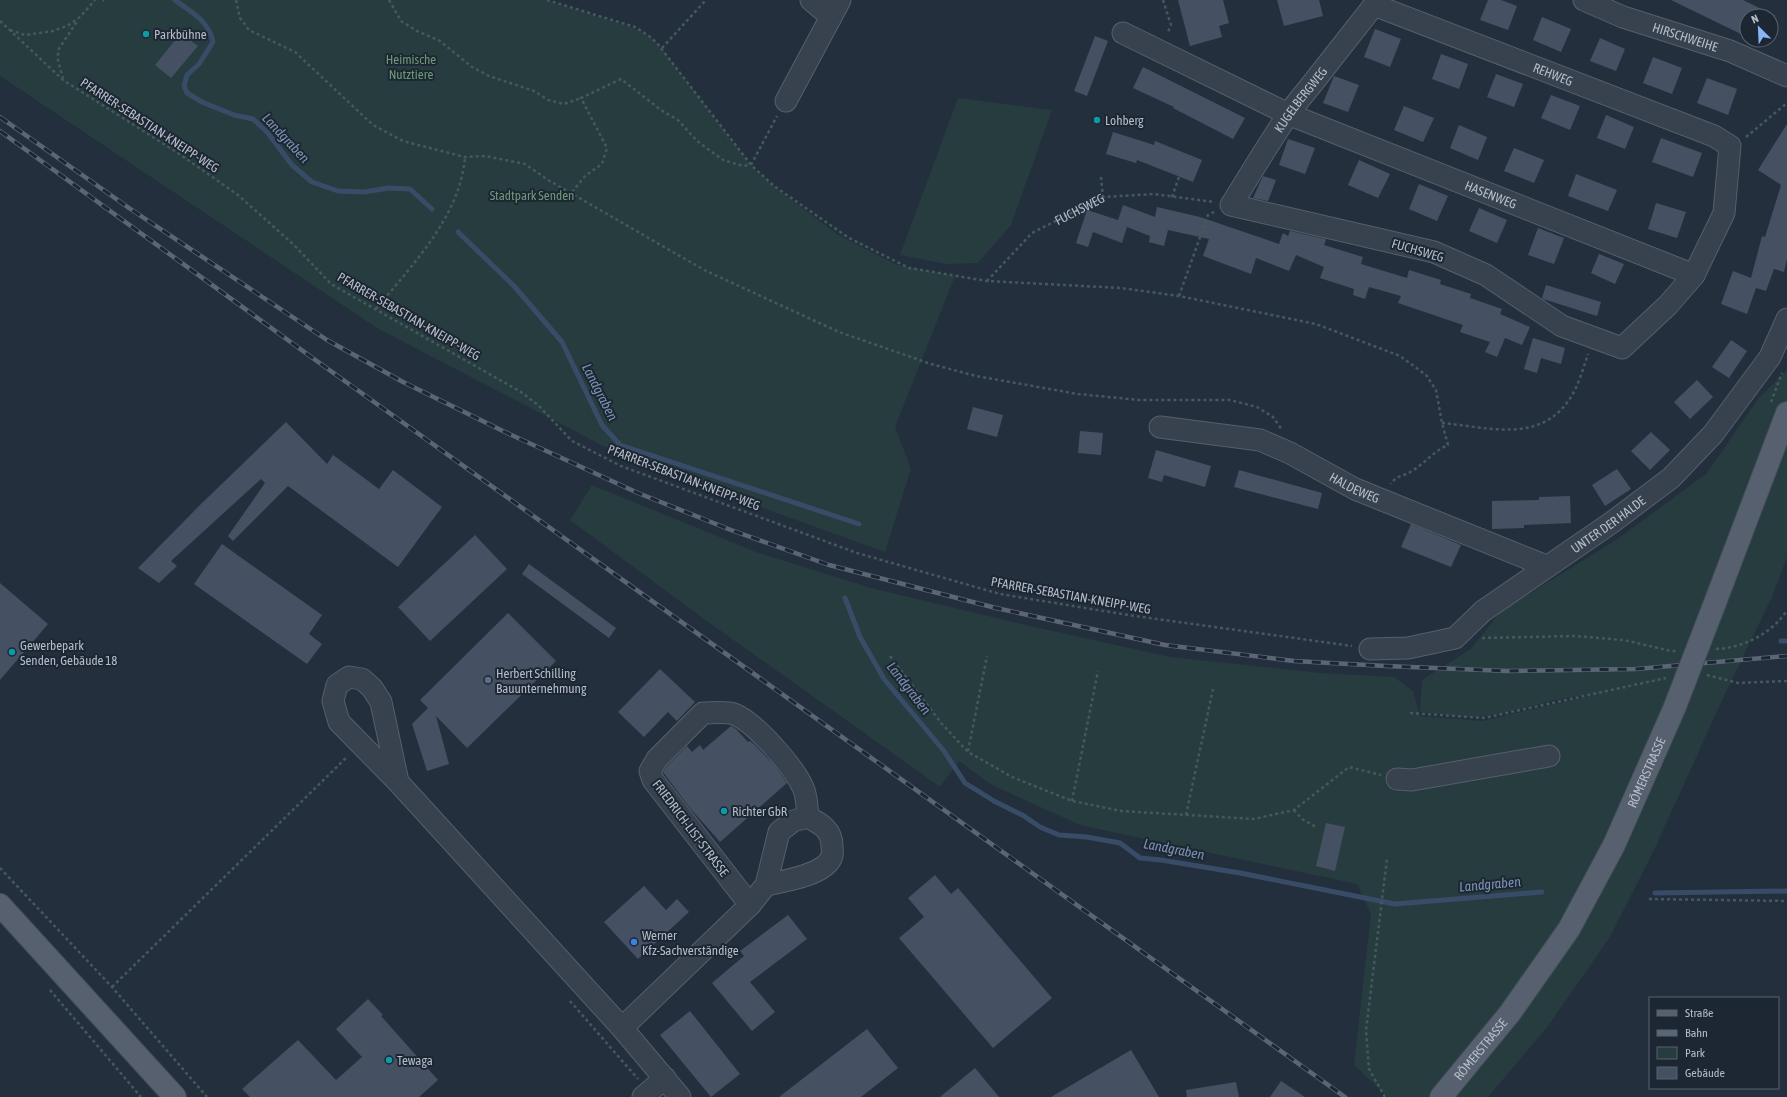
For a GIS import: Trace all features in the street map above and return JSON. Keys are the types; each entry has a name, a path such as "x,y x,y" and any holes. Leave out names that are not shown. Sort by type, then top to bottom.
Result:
{"main road":[{"name":"RÖMERSTRASSE","path":"1445,1092 1510,1013 1569,929 1614,845 1674,709 1787,413"},
{"path":"0,905 175,1097"}],"street":[{"path":"786,101 835,8 811,0"},
{"name":"HIRSCHWEIHE","path":"1584,0 1623,17 1730,51 1787,76"},
{"name":"KUGELBERGWEG","path":"1231,205 1288,114 1376,2"},
{"name":"REHWEG","path":"1376,2 1714,136 1730,146"},
{"name":"HASENWEG","path":"1123,33 1288,114 1694,275"},
{"name":"FUCHSWEG","path":"1231,205 1434,252 1486,275 1562,326 1622,348 1668,305 1694,275 1724,214 1730,146"},
{"name":"UNTER DER HALDE","path":"1455,638 1483,610 1611,523 1671,478 1713,434 1770,357 1787,318"},
{"name":"HALDEWEG","path":"1160,427 1260,440 1290,453 1356,489 1546,566"},
{"path":"1370,649 1408,648 1455,638"},
{"path":"398,782 381,702 372,688 362,679 349,677 337,685 334,701 339,722 353,754 398,782 622,1028 652,1089 680,1097"},
{"name":"FRIEDRICH-LIST-STRASSE","path":"750,905 653,780 650,771 657,759 703,713 733,713 749,722 768,741 796,775 804,790 808,817"},
{"path":"1397,779 1412,780 1549,756"},
{"path":"622,1028 750,905 766,885 779,832 793,821 808,817 824,826 832,839 832,856 825,865 814,873 766,885"}],"path":[{"path":"64,80 58,60 58,50 80,17 95,0"},
{"path":"236,0 240,18 249,30 295,52 373,125 403,141 464,157 485,156 525,164 548,180 572,192 706,271 839,332 931,364 976,376 1078,394 1139,400 1230,400 1257,407 1272,417 1282,428 1290,453"},
{"path":"389,0 401,21 417,31 440,41 472,66 489,76 534,91 548,100 564,104 581,98 621,79 661,110 678,120 697,141 723,160 743,166 751,165"},
{"path":"548,0 634,27 649,36 662,48 751,165 774,186 849,238 909,268 987,282 1121,288 1179,296 1316,324 1400,356 1426,374 1436,390 1448,445 1438,449 1412,472 1394,479 1381,500"},
{"path":"662,48 706,0"},
{"path":"1158,50 1171,25 1163,0"},
{"path":"8,29 24,35 42,33 67,26 80,17"},
{"name":"PFARRER-SEBASTIAN-KNEIPP-WEG","path":"0,21 64,80 178,153 238,195 294,245 331,284 521,392 538,405 572,441 621,466 858,553 1000,594 1128,615 1370,649"},
{"path":"572,192 585,176 602,164 607,148 581,98"},
{"path":"751,165 786,101"},
{"path":"1730,146 1748,135 1787,103"},
{"path":"376,310 437,232 458,191 463,174 464,157"},
{"path":"1172,197 1180,177"},
{"path":"1102,178 1103,197"},
{"name":"FUCHSWEG","path":"987,282 1032,233 1103,197 1154,194 1231,205"},
{"path":"1179,296 1208,214 1231,205"},
{"path":"1442,423 1504,430 1532,428 1554,417 1570,399 1594,338"},
{"path":"1713,649 1742,644 1764,634 1787,610"},
{"path":"1455,638 1574,636 1624,640 1671,651 1678,651"},
{"path":"890,656 942,724 968,752 1012,777 1072,801 1121,811 1254,819 1294,810 1349,767 1397,779"},
{"path":"968,752 987,656"},
{"path":"1072,801 1098,671"},
{"path":"1700,674 1738,683 1787,681"},
{"path":"1410,713 1484,718 1667,678"},
{"path":"1186,815 1213,689"},
{"path":"112,987 353,754"},
{"path":"1294,810 1302,819 1316,827"},
{"path":"1385,1097 1369,1069 1366,1030 1387,859"},
{"path":"0,868 112,987 206,1097"},
{"path":"1649,899 1787,901"},
{"path":"46,985 141,1097"},
{"path":"566,996 652,1089"}],"green space":[{"name":"Stadtpark Senden","path":"0,0 546,0 634,28 649,36 657,43 751,166 773,186 837,234 897,265 955,276 895,427 911,469 885,552 630,460 377,328 0,76"},
{"path":"958,98 1052,110 1011,225 978,263 946,264 900,255"},
{"path":"1787,370 1787,557 1772,597 1724,696 1654,850 1610,937 1548,1026 1488,1097 1388,1097 1354,1065 1371,914 1357,884 1080,825 992,785 959,761 940,787 704,619 570,520 592,485 756,552 871,588 1170,657 1321,673 1394,677 1413,691 1420,716 1483,721 1597,694 1583,695 1499,714 1478,717 1453,716 1420,712 1422,680 1471,649 1501,611 1616,540 1706,474 1758,399"}],"building":[{"path":"1178,0 1223,0 1229,23 1219,26 1222,37 1190,46"},
{"path":"1277,0 1319,0 1323,16 1284,26"},
{"path":"1488,0 1501,0 1517,6 1508,30 1480,20"},
{"path":"1671,0 1743,0 1760,8 1739,8 1739,33"},
{"path":"1542,17 1571,29 1561,52 1533,40"},
{"path":"1375,29 1401,39 1390,67 1364,57"},
{"path":"181,33 198,46 171,78 155,65"},
{"path":"1095,36 1108,41 1087,96 1074,91"},
{"path":"1600,38 1625,49 1616,71 1590,61"},
{"path":"1441,54 1468,64 1459,89 1432,79"},
{"path":"1653,57 1682,68 1672,94 1643,83"},
{"path":"1143,67 1245,118 1233,139 1173,108 1174,107 1133,88"},
{"path":"1496,74 1523,84 1514,107 1487,97"},
{"path":"1334,76 1359,85 1348,112 1323,103"},
{"path":"1707,78 1737,89 1728,115 1697,103"},
{"path":"1551,95 1580,106 1570,130 1541,118"},
{"path":"1404,106 1434,118 1423,142 1394,130"},
{"path":"1606,115 1634,127 1625,149 1597,138"},
{"path":"1787,124 1787,259 1784,272 1774,269 1766,291 1756,288 1747,314 1721,304 1733,271 1751,278 1762,236 1765,237 1781,185 1758,170"},
{"path":"1459,125 1487,137 1478,160 1450,148"},
{"path":"1113,132 1154,145 1155,141 1202,160 1193,182 1137,160 1136,163 1106,154"},
{"path":"1661,138 1702,153 1693,177 1652,162"},
{"path":"1288,139 1315,148 1305,174 1279,165"},
{"path":"1514,148 1544,160 1534,183 1504,171"},
{"path":"1359,160 1390,174 1378,198 1348,185"},
{"path":"1576,174 1617,190 1608,211 1568,196"},
{"path":"1263,176 1276,180 1268,201 1253,198"},
{"path":"1419,184 1448,196 1437,221 1409,209"},
{"path":"1656,203 1686,212 1677,238 1648,229"},
{"path":"1123,205 1155,217 1157,207 1200,217 1279,244 1283,233 1288,236 1290,231 1325,239 1324,245 1363,257 1361,264 1407,278 1409,270 1441,280 1440,284 1471,294 1470,298 1502,309 1500,314 1530,327 1522,345 1505,338 1497,357 1485,352 1490,342 1460,332 1463,325 1398,303 1401,296 1369,287 1365,299 1353,295 1354,289 1320,278 1324,267 1296,255 1289,271 1256,258 1251,274 1203,256 1209,239 1168,230 1164,246 1149,242 1150,236 1127,227 1122,243 1093,232 1088,247 1076,243 1087,210 1118,220"},
{"path":"1479,208 1507,220 1497,243 1469,231"},
{"path":"1538,228 1564,238 1554,264 1528,255"},
{"path":"1599,254 1624,264 1615,284 1591,273"},
{"path":"1546,285 1601,302 1597,316 1543,299"},
{"path":"1533,338 1565,348 1561,364 1541,358 1537,373 1524,369"},
{"path":"1731,340 1747,351 1729,378 1712,367"},
{"path":"1697,380 1713,397 1690,419 1674,402"},
{"path":"973,407 1003,415 997,437 967,429"},
{"path":"286,422 327,464 333,455 379,489 393,470 442,507 398,567 288,486 233,541 228,536 265,483 261,479 171,561 177,566 159,583 138,568 201,504"},
{"path":"1080,431 1103,433 1101,455 1078,453"},
{"path":"1651,432 1670,450 1650,470 1631,451"},
{"path":"1156,450 1211,466 1205,487 1164,475 1162,482 1148,478"},
{"path":"1617,469 1631,489 1605,506 1592,485"},
{"path":"1239,470 1322,493 1318,509 1234,487"},
{"path":"1570,496 1571,523 1524,525 1524,528 1492,529 1492,501 1539,500 1539,497"},
{"path":"1411,524 1461,545 1451,567 1401,547"},
{"path":"475,535 507,569 430,641 398,607"},
{"path":"222,544 322,615 309,634 322,644 307,664 194,584"},
{"path":"529,564 616,628 609,638 522,574"},
{"name":"Gewerbepark Senden, Gebäude 18","path":"0,583 48,624 0,680"},
{"name":"Herbert Schilling Bauunternehmung","path":"508,613 556,661 467,748 436,716 449,764 427,771 412,724 428,708 420,700"},
{"path":"660,669 695,702 677,721 668,712 644,737 618,712"},
{"name":"Richter GbR","path":"731,726 736,729 748,742 750,741 755,745 775,766 787,783 720,842 690,808 663,772 687,746 692,752 700,745 703,750"},
{"path":"1326,823 1345,827 1335,871 1316,866"},
{"path":"935,875 951,894 958,888 1052,998 993,1048 899,938 924,917 908,898"},
{"path":"644,886 666,910 677,899 689,912 638,959 604,922"},
{"path":"788,915 807,939 750,982 775,1012 752,1031 712,983 744,956 740,951"},
{"name":"Tewaga","path":"368,999 383,1015 381,1016 438,1080 419,1097 250,1097 242,1089 298,1040 336,1080 362,1057 336,1029"},
{"path":"690,1011 740,1074 711,1097 660,1035"},
{"path":"867,1029 898,1068 861,1097 779,1097"},
{"path":"1131,1050 1159,1097 1051,1097"},
{"path":"975,1068 999,1097 940,1097"},
{"path":"1281,1081 1305,1097 1270,1097"},
{"path":"1236,1082 1239,1097 1187,1097 1186,1090"}],"waterway":[{"name":"Landgraben","path":"175,0 193,13 208,28 213,42 199,64 187,75 184,86 187,93 202,102 234,115 253,119 267,132 292,165 312,182 338,191 364,192 389,188 410,189 432,209"},
{"name":"Landgraben","path":"458,232 514,286 562,342 602,425 620,445 859,524"},
{"name":"Landgraben","path":"845,598 860,637 884,679 944,751 965,783 994,801 1024,816 1040,827 1059,835 1087,837 1120,843 1140,858 1240,873 1395,904 1542,892"},
{"path":"1781,641 1787,641"},
{"name":"Landgraben","path":"1655,893 1787,891"}],"railway":[{"path":"0,117 129,208 327,340 403,382 505,432 638,493 731,530 829,565 996,608 1165,645 1294,661 1507,671 1636,669 1787,656"},
{"path":"0,131 314,359 1345,1097"}],"place":[{"name":"Parkbühne","path":"146,34"},
{"name":"Lohberg","path":"1097,120"},
{"name":"Gewerbepark Senden, Gebäude 18","path":"12,652"},
{"name":"Herbert Schilling Bauunternehmung","path":"488,680"},
{"name":"Richter GbR","path":"724,811"},
{"name":"Werner Kfz-Sachverständige","path":"634,942"},
{"name":"Tewaga","path":"389,1060"}],"park label":[{"name":"Heimische Nutztiere","path":"411,66"}]}
